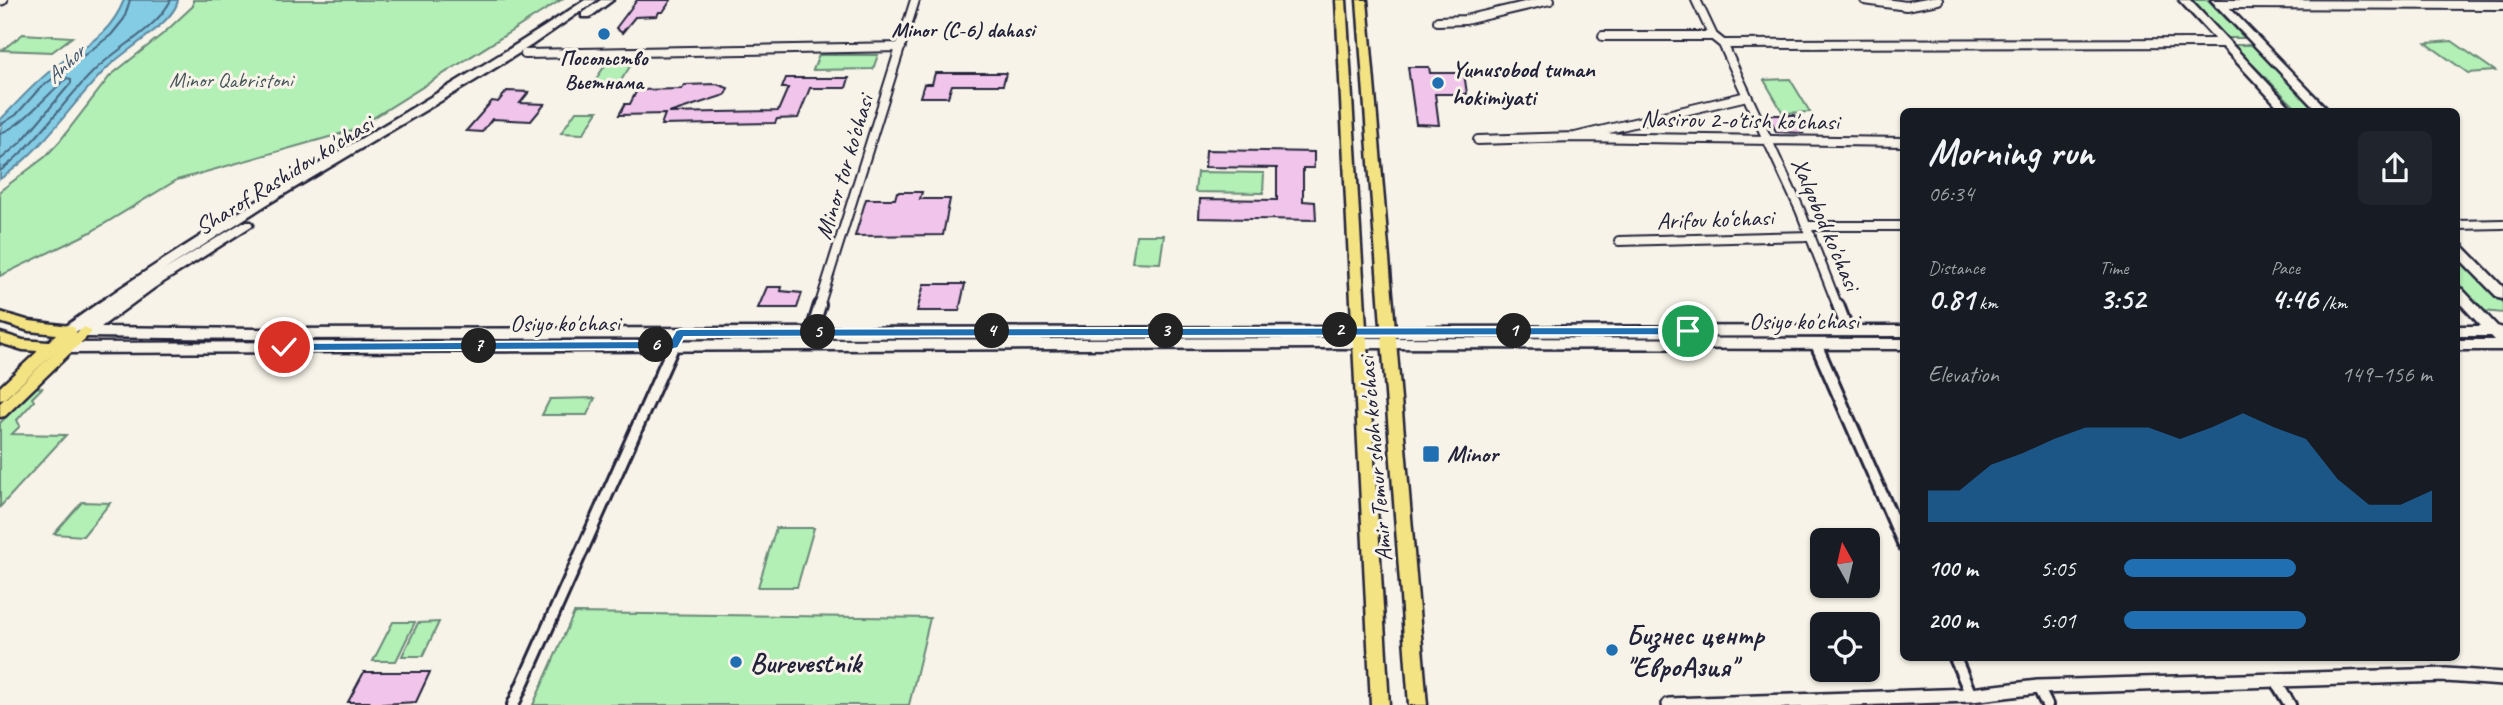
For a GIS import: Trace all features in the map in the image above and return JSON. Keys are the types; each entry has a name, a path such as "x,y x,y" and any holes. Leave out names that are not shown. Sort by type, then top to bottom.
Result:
{"main road":[{"name":"Sharof Rashidov ko'chasi","path":"0,395 68,331 144,276 505,57 592,0"},
{"name":"Sharof Rashidov ko'chasi","path":"0,412 66,348 149,285 608,0"},
{"name":"Amir Temur shoh ko'chasi","path":"1341,0 1380,705"},
{"name":"Amir Temur shoh ko'chasi","path":"1362,0 1418,705"},
{"path":"2184,0 2284,108"},
{"path":"2217,2 2320,108"},
{"path":"2224,43 2257,43"},
{"path":"1351,181 1363,184 1377,180"},
{"path":"2460,251 2503,295"},
{"path":"2460,295 2501,337"},
{"path":"0,317 29,326 85,332"},
{"name":"Osiyo ko'chasi","path":"66,348 677,339 1387,337 1900,331"},
{"path":"2460,331 2501,337"},
{"name":"Osiyo ko'chasi","path":"85,332 677,339"},
{"name":"Osiyo ko'chasi","path":"1387,337 1900,344"},
{"path":"2460,344 2501,337"},
{"path":"0,338 23,345 66,348"}],"street":[{"name":"Minor tor ko'chasi","path":"810,338 915,0"},
{"path":"1438,21 1465,19 1550,0"},
{"name":"Xalqobod ko'chasi","path":"1696,0 1713,36 1723,44 1768,139 1809,231 1848,331"},
{"path":"1865,0 1906,6 1938,0"},
{"path":"2217,2 2497,3"},
{"path":"1603,36 1713,36"},
{"path":"1723,44 2224,43"},
{"path":"525,54 901,47"},
{"path":"1478,140 1575,137 1747,96"},
{"name":"Nasirov 2-o'tish ko'chasi","path":"1575,137 1900,142"},
{"path":"2460,225 2503,224"},
{"name":"Arifov ko‘chasi","path":"1619,241 1900,226"},
{"path":"513,705 677,339"},
{"path":"1816,344 1900,536"},
{"path":"1956,661 1971,695"},
{"path":"1669,705 1971,695 2038,687 2446,675 2502,680"},
{"path":"2275,680 2290,705"},
{"path":"2038,687 2046,705"}],"green space":[{"name":"Minor Qabristoni","path":"193,0 561,0 354,130 177,180 89,233 0,276 0,191 45,157 110,76 164,33 193,6"},
{"path":"2190,0 2208,0 2245,38 2226,38"},
{"path":"23,34 72,37 52,52 2,50"},
{"path":"2452,41 2495,71 2468,73 2426,43"},
{"path":"2233,45 2252,45 2316,108 2296,108"},
{"path":"819,55 878,55 873,69 813,70"},
{"path":"610,58 635,59 618,85 592,85"},
{"path":"1790,79 1810,112 1783,113 1764,80"},
{"path":"576,111 598,111 583,134 561,133"},
{"path":"1197,172 1264,173 1263,193 1195,192"},
{"path":"1136,235 1164,235 1160,263 1132,262"},
{"path":"2460,257 2503,302 2503,313 2483,311 2460,285"},
{"path":"35,387 42,388 17,420 20,426 12,434 66,435 0,507 0,423"},
{"path":"595,398 587,415 542,415 550,399"},
{"path":"82,502 110,503 83,536 54,534"},
{"path":"776,528 814,528 797,587 758,587"},
{"name":"Burevestnik","path":"574,613 930,618 909,705 533,705"},
{"path":"393,622 415,622 396,661 373,661"},
{"path":"439,622 423,656 402,656 418,623"}],"water":[{"name":"Anhor","path":"124,0 178,0 168,17 116,59 44,140 0,179 0,120 47,73 103,32 118,13"}],"building":[{"path":"637,0 671,0 657,16 635,17 622,33 616,28"},
{"name":"Yunusobod tuman hokimiyati","path":"1408,67 1429,67 1430,73 1464,73 1467,94 1435,94 1439,125 1416,124"},
{"path":"935,73 1006,73 1003,85 952,85 948,97 920,97 924,84 932,84"},
{"path":"786,78 849,78 846,88 810,88 798,118 777,119 775,123 661,125 665,114 619,115 625,104 630,104 637,90 682,89 685,85 716,84 728,88 725,95 669,113 778,111 788,88 782,88"},
{"path":"507,91 529,92 520,103 545,104 531,121 492,119 482,132 466,131 492,101 498,102"},
{"path":"1769,115 1795,115 1803,133 1776,132"},
{"path":"1206,150 1314,152 1314,168 1303,168 1303,201 1315,202 1316,220 1199,218 1200,199 1277,200 1277,168 1205,167"},
{"path":"897,192 922,192 920,199 950,199 943,235 855,236 866,199 895,199"},
{"path":"924,284 965,284 959,311 917,311"},
{"path":"767,287 782,287 781,291 802,293 797,308 758,308"},
{"path":"364,672 430,672 416,702 367,705 369,702 348,702"}],"place":[{"name":"Посольство Вьетнама","path":"604,34"},
{"name":"Yunusobod tuman hokimiyati","path":"1438,83"},
{"name":"Minor","path":"1431,454"},
{"name":"Бизнес центр \"ЕвроАзия\"","path":"1612,650"},
{"name":"Burevestnik","path":"736,662"}],"district":[{"name":"Minor (C-6) dahasi","path":"963,30"}],"route":[{"path":"284,347 674,345 680,333 1688,331"}]}
